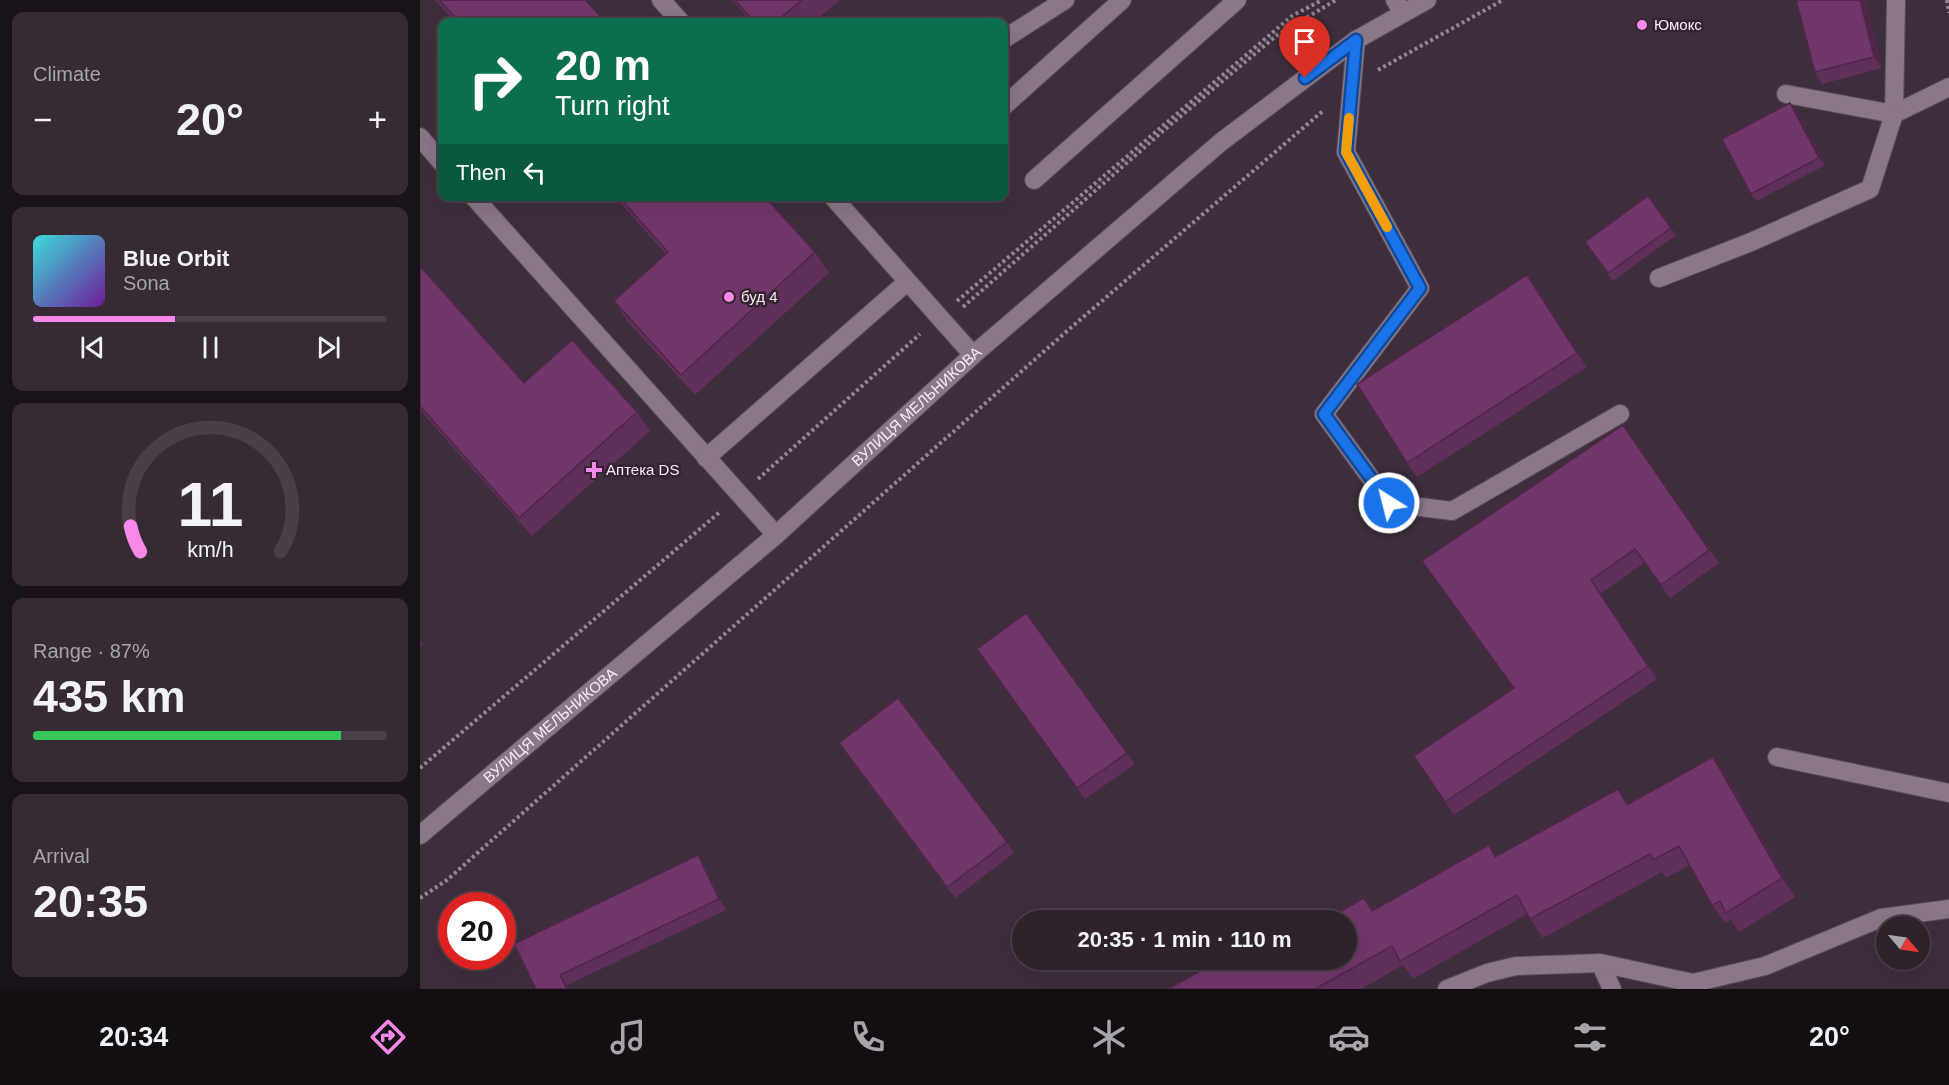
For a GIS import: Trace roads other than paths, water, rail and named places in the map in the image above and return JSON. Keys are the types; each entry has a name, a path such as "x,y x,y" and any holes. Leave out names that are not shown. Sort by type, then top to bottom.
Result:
{"street":[{"path":"661,0 677,18"},
{"path":"1008,36 1065,0"},
{"path":"1008,102 1122,0"},
{"path":"1034,180 1237,0"},
{"name":"ВУЛИЦЯ МЕЛЬНИКОВА","path":"420,835 776,535 973,355 1221,142 1399,6 1427,0"},
{"path":"1659,278 1751,242 1870,189 1894,114 1896,0"},
{"path":"1356,40 1346,152 1420,288 1324,414 1389,503 1452,511 1620,414"},
{"path":"1786,94 1894,114 1949,87"},
{"path":"420,137 438,158"},
{"path":"477,201 776,535"},
{"path":"836,201 973,355"},
{"path":"706,458 907,282"},
{"path":"1777,757 1949,793"},
{"path":"1447,989 1487,973 1516,966 1599,963 1688,986 1765,966 1881,918 1949,909"},
{"path":"1599,963 1612,989"}],"place":[{"name":"Юмокс","path":"1642,25"},
{"name":"буд 4","path":"729,297"},
{"name":"Аптека DS","path":"594,470"}]}
